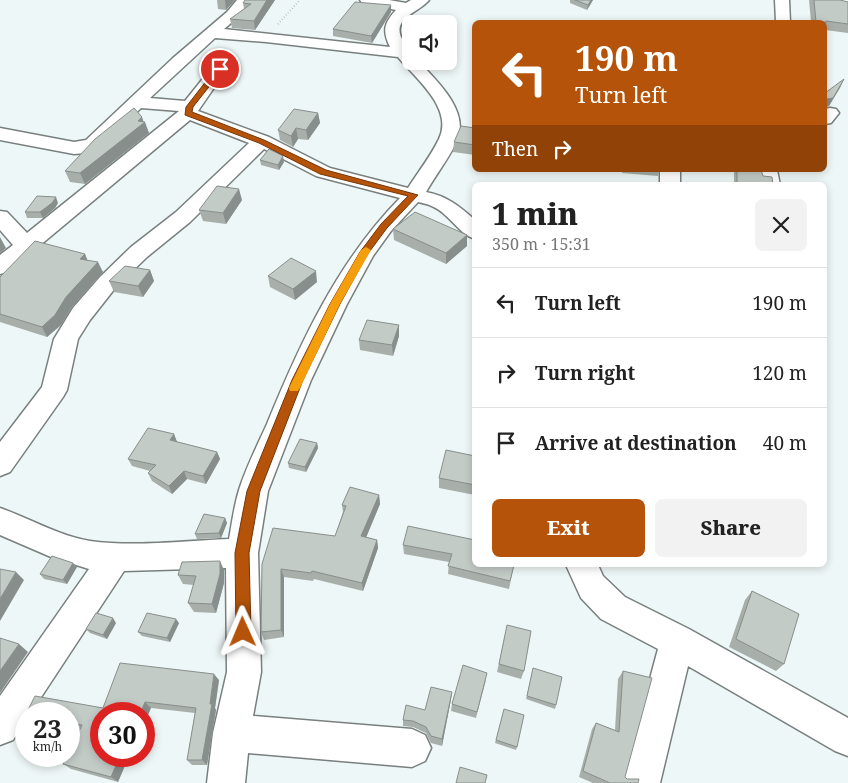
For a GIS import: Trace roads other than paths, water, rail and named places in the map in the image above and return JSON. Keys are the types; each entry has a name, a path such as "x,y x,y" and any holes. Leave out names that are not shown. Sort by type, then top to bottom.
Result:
{"street":[{"path":"2,137 74,148 93,144 179,61 232,15 245,0"},
{"path":"367,0 415,4"},
{"path":"782,0 783,20"},
{"path":"226,783 231,733 244,672 242,553 253,491 298,380 335,304 363,254 384,226 414,195 450,137 460,128 439,92 400,53 391,31 400,14 415,4"},
{"path":"211,33 266,37 400,53"},
{"path":"0,267 189,110 220,69"},
{"path":"136,102 189,110 262,141 323,172 367,185 436,200 450,208 472,229"},
{"path":"0,464 54,390 66,339 81,314 108,282 139,252 183,217 262,141"},
{"path":"0,217 26,245"},
{"path":"0,521 62,548 89,555 116,557 242,553"},
{"path":"0,727 116,557"},
{"path":"583,567 592,587 613,608 677,641 848,738"},
{"path":"641,783 677,641"},
{"path":"231,733 412,748"}]}
